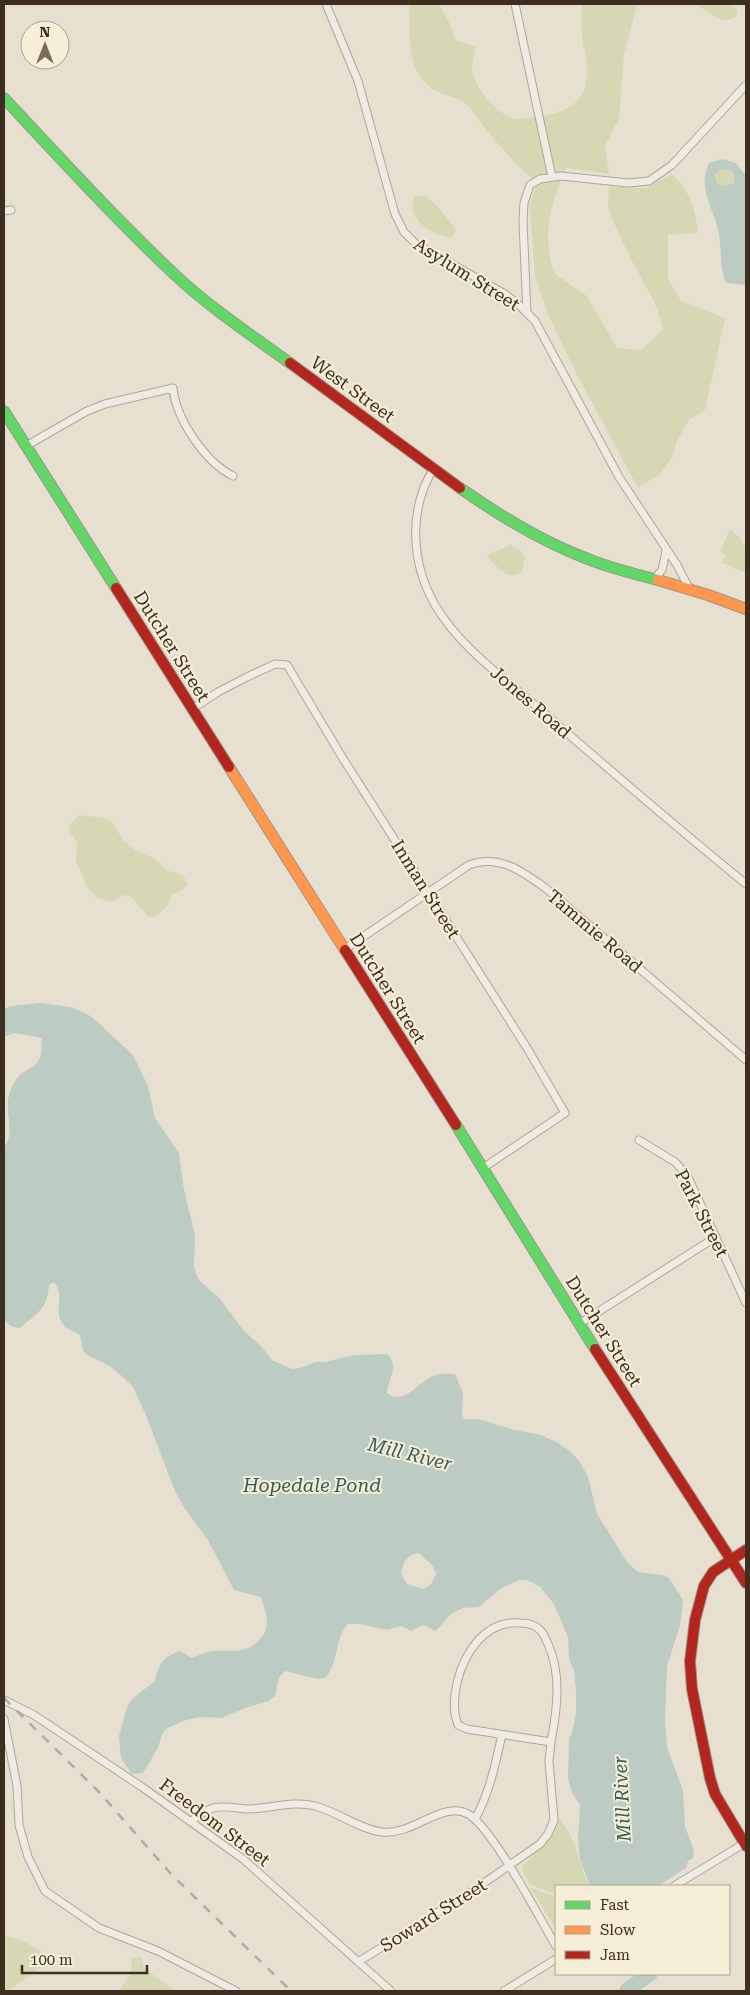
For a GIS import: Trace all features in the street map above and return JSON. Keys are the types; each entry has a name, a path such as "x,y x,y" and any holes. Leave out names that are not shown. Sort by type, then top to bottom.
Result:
{"street":[{"name":"Asylum Street","path":"326,4 358,81 395,214 404,232 424,250 504,294 535,321 619,477 677,565 690,590"},
{"path":"515,4 552,177"},
{"path":"527,313 523,241 524,203 530,185 540,179 575,176 628,183 649,181 672,165 746,85"},
{"name":"West Street","path":"4,98 105,206 174,274 224,314 485,506 552,545 589,559 746,609"},
{"path":"26,446 87,411 106,404 173,388 177,408 198,442 217,466 233,476"},
{"name":"Dutcher Street","path":"4,411 483,1168 579,1324 746,1583"},
{"name":"Jones Road","path":"434,468 425,482 419,502 416,552 434,603 458,638 605,767 746,884"},
{"path":"653,580 662,570 666,551"},
{"name":"Inman Street","path":"192,709 218,692 275,664 287,665 342,757 527,1048 565,1113 483,1168"},
{"name":"Tammie Road","path":"344,949 466,868 476,863 500,863 520,870 548,890 746,1060"},
{"name":"Park Street","path":"639,1140 670,1158 684,1170 746,1303"},
{"path":"579,1324 716,1238"},
{"path":"676,1885 746,1843 716,1794 710,1778 690,1675 692,1643 704,1586 713,1572 746,1550"},
{"path":"506,1623 527,1623 542,1631 555,1666 558,1703 551,1742 466,1729 458,1725 455,1713 456,1688 466,1657 479,1639 496,1627 506,1623"},
{"name":"Freedom Street","path":"4,1700 34,1715 243,1859 391,1991"},
{"path":"4,1719 17,1786 18,1826 28,1857 45,1892 98,1928 158,1951 236,1991"},
{"path":"475,1818 485,1801 491,1784 502,1735"},
{"name":"Soward Street","path":"358,1962 509,1867 540,1844 548,1834 554,1820 549,1761 551,1742"},
{"path":"191,1822 200,1814 223,1806 246,1809 302,1804 324,1809 366,1828 386,1833 404,1830 438,1814 459,1810 475,1818 496,1846 555,1944"},
{"path":"504,1991 555,1960"}],"green space":[{"path":"409,4 439,4 450,24 456,41 476,46 472,69 482,92 499,111 513,119 539,117 563,110 581,96 586,85 587,70 582,35 582,4 637,4 624,55 619,118 605,146 609,174 566,168 552,207 548,232 550,259 554,273 587,296 617,348 641,350 663,330 657,307 613,221 608,206 609,187 646,188 672,174 683,187 691,201 698,233 668,235 668,279 681,301 725,318 705,410 688,421 676,443 673,456 660,474 638,488 578,377 550,319 535,278 530,209 534,190 538,184 485,129 472,110 458,99 440,93 426,84 414,64 411,52"},
{"path":"696,4 729,4 738,11 733,19 722,19"},
{"path":"725,169 731,172 734,178 731,184 725,187 719,184 716,178 719,172"},
{"path":"416,196 427,196 440,209 456,230 452,237 429,230 416,219 413,212 413,204"},
{"path":"730,529 741,539 745,548 746,573 722,563 726,555 720,552"},
{"path":"510,545 518,549 525,557 522,572 515,575 507,575 487,555"},
{"path":"79,815 105,818 114,824 122,839 136,851 156,859 166,870 183,875 188,884 181,891 172,894 168,906 154,917 148,916 130,896 123,895 111,902 97,898 87,887 76,861 77,842 69,831 69,825"},
{"path":"557,1819 559,1819 565,1826 577,1851 589,1885 555,1885 555,1894 529,1884 522,1866 549,1839"},
{"path":"530,1887 555,1898 555,1927"},
{"path":"8,1936 27,1943 52,1959 9,1991 4,1991 4,1937"},
{"path":"141,1957 144,1968 175,1991 118,1991 132,1973 131,1958"}],"water":[{"path":"723,159 736,163 746,176 746,285 726,283 724,277 718,229 706,191 705,176 709,163","holes":["722,169 731,171 734,175 734,182 727,186 717,183 715,175"]},
{"name":"Hopedale Pond","path":"41,1003 71,1007 92,1017 133,1055 148,1086 155,1118 179,1153 184,1190 195,1235 194,1266 196,1274 200,1281 220,1299 244,1331 261,1346 272,1360 292,1369 316,1362 326,1362 354,1355 387,1354 393,1363 393,1368 387,1393 399,1397 410,1392 433,1376 455,1374 463,1393 462,1414 464,1419 479,1419 514,1430 541,1435 571,1452 580,1462 588,1477 597,1514 627,1562 638,1572 663,1575 669,1578 683,1600 680,1626 667,1666 665,1720 667,1747 683,1790 685,1827 694,1850 693,1858 688,1861 686,1868 660,1885 590,1885 580,1859 578,1839 580,1805 572,1793 568,1778 569,1738 572,1733 576,1713 576,1689 574,1671 569,1659 568,1637 554,1604 540,1587 526,1580 519,1580 500,1589 479,1607 463,1608 451,1614 436,1631 423,1625 411,1631 401,1626 387,1630 360,1624 348,1624 340,1637 333,1666 325,1678 318,1679 285,1671 279,1678 275,1696 268,1701 221,1718 201,1717 185,1720 166,1729 162,1734 158,1748 143,1773 132,1774 121,1758 119,1736 127,1707 132,1699 155,1681 163,1661 170,1655 180,1651 192,1658 211,1651 234,1651 250,1647 264,1633 267,1618 261,1597 234,1590 208,1540 183,1506 175,1491 133,1387 110,1366 87,1355 83,1351 80,1335 66,1328 63,1324 59,1314 59,1292 54,1282 49,1285 48,1294 43,1306 20,1328 13,1327 4,1321 4,1147 10,1129 8,1102 16,1079 39,1060 42,1038 14,1033 4,1037 4,1009 11,1006","holes":["419,1553 432,1565 436,1573 432,1583 424,1589 407,1584 401,1574 406,1560"]}],"waterway":[{"name":"Mill River","path":"627,1990 649,1975"}],"railway":[{"path":"4,1698 99,1792 171,1874 291,1991"}],"traffic: fast":[{"path":"4,98 108,209 173,273 216,309 290,363"},
{"path":"4,411 116,588"},
{"path":"460,488 490,509 554,545 605,565 658,580"},
{"path":"456,1125 595,1349"}],"traffic: slow":[{"path":"658,580 746,609"},
{"path":"229,767 345,950"}],"traffic: jam":[{"path":"290,363 460,488"},
{"path":"116,588 229,767"},
{"path":"345,950 456,1125"},
{"path":"595,1349 746,1583"},
{"path":"746,1550 713,1572 704,1586 695,1620 690,1661 692,1689 710,1778 715,1794 746,1846"}]}
